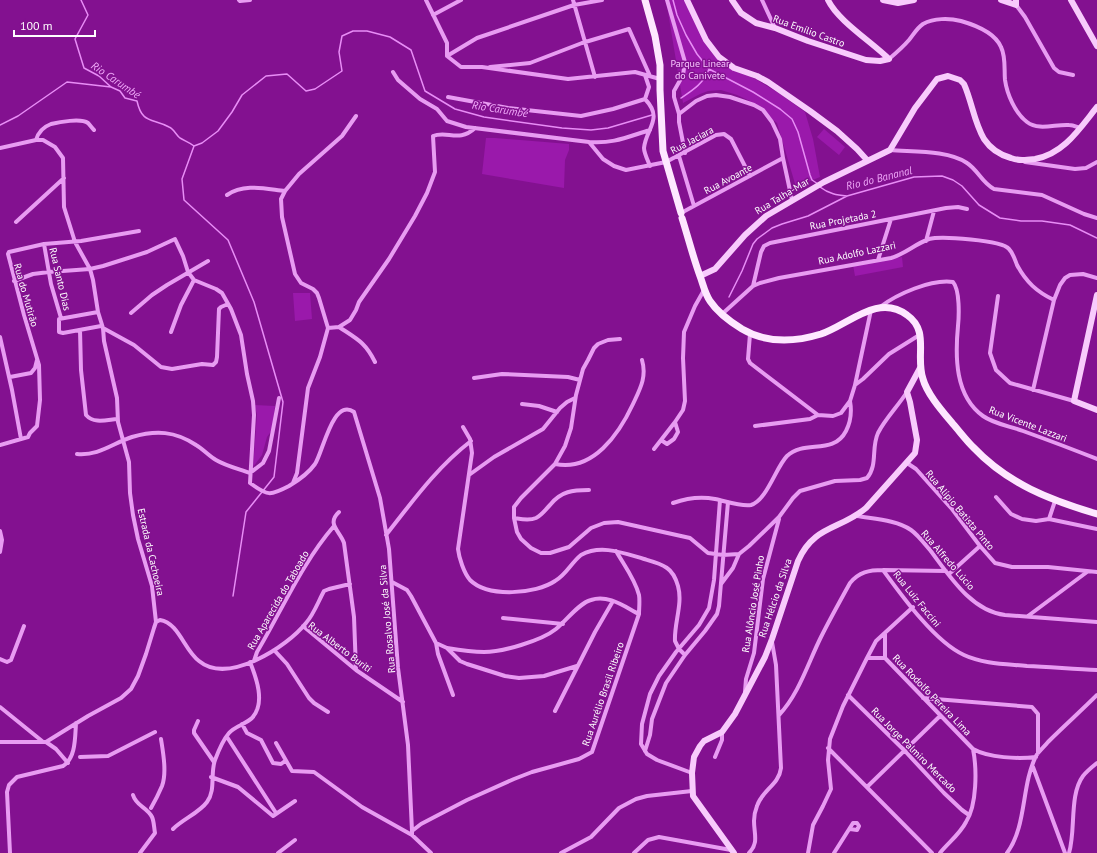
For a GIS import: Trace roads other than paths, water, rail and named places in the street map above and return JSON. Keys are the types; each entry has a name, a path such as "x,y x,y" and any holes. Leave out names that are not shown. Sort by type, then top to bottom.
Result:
{"main road":[{"path":"645,0 651,19 660,65 663,151 704,290 709,301 721,315 750,334 780,340 799,340 822,333 875,308 893,308 908,315 916,323 921,334 920,368 923,381 928,392 946,416 974,448 1018,483 1055,501 1097,514"}],"street":[{"path":"239,0 240,2 250,0"},
{"path":"426,0 447,44 447,56"},
{"path":"433,15 461,0"},
{"path":"573,0 596,77"},
{"path":"447,56 477,38 574,5 602,0"},
{"path":"667,0 685,62 683,75 674,91 674,97 680,114 679,122 685,153"},
{"path":"687,0 706,40 719,57 734,68 768,82 810,111 837,131 867,160"},
{"name":"Rua Emílio Castro","path":"732,0 736,7 747,18 756,23 775,28 808,41 866,60 880,61 889,59"},
{"path":"762,0 775,28"},
{"path":"828,0 846,22 889,59 921,26 936,19 948,19 969,24 988,33 999,42 1004,53 1007,89 1017,110 1027,122 1038,126 1070,124 1080,128"},
{"path":"883,0 898,3 914,0"},
{"path":"1001,0 1016,3 1054,68 1059,72 1073,75"},
{"path":"1071,0 1097,46"},
{"path":"447,56 461,67 482,67 530,63 585,42 629,30 647,75 649,87 645,99"},
{"path":"482,67 568,79 635,72 660,79"},
{"path":"393,72 398,80 420,99 437,109 448,122 466,127 602,143 618,141 650,130"},
{"path":"1097,162 1086,168 1075,170 1021,161 1007,157 991,147 980,132 964,84 960,80 948,76 937,79 933,83 915,108 890,150 926,152 956,157 971,166 988,186 994,189 1042,195 1084,214 1097,218"},
{"path":"680,114 696,100 707,96 730,97 763,110 772,122 780,139 792,200"},
{"path":"448,97 508,108 581,116 613,109 645,99"},
{"path":"645,99 652,107 653,125 644,149 650,166"},
{"path":"1021,161 1043,157 1057,151 1071,139 1097,107"},
{"path":"14,281 33,274 90,269 150,250 175,239 183,256 188,272 194,280 222,293 241,335 253,401 254,415 250,483 264,492 273,494 293,483 297,473 310,382 320,356 328,328 317,293 313,289 301,283 295,274 281,212 281,199 285,191 299,174 342,136 356,116"},
{"path":"0,148 36,140 38,134 51,124 77,120 88,123 94,130"},
{"path":"328,328 339,327 350,320 359,302 406,231 427,193 435,172 434,136 438,134 460,136 475,128"},
{"name":"Rua Jaciara","path":"589,142 603,159 614,166 626,170 666,162 716,135 724,134 731,139 750,176"},
{"name":"Estrada da Cachoeira","path":"36,140 43,140 50,143 63,158 64,207 75,242 90,269 93,280 98,312 117,398 117,419 129,462 130,493 133,515 138,539 152,586 156,622"},
{"name":"Rua Talha-Mar","path":"700,276 714,269 754,226 766,216 824,182 890,150"},
{"path":"679,156 694,206"},
{"name":"Rua Avoante","path":"681,216 694,206 783,158"},
{"path":"16,222 64,178"},
{"path":"227,195 234,190 243,188 285,191"},
{"name":"Rua Projetada 2","path":"753,286 760,252 764,246 770,243 955,207 968,209"},
{"path":"926,241 934,211"},
{"path":"878,260 892,219"},
{"name":"Rua do Mutirão","path":"21,439 28,437 37,426 40,400 40,375 8,254 10,252 44,244 75,242 139,231"},
{"name":"Rua Adolfo Lazzari","path":"721,315 753,286 760,283 779,278 897,256 926,241 935,238 948,237 1002,244 1010,250 1027,281 1042,294 1054,300"},
{"name":"Rua Santo Dias","path":"44,244 57,307 61,318 58,321 60,332 63,333 80,330"},
{"path":"131,313 152,295 208,261"},
{"path":"1033,390 1054,300 1060,285 1065,278 1070,275 1082,274 1097,278"},
{"path":"171,332 177,313 194,280"},
{"name":"Rua Vicente Lazzari","path":"875,308 890,299 915,289 933,283 953,282 955,284 958,304 956,360 958,372 966,396 973,407 990,420 1012,426 1097,458"},
{"path":"654,449 676,422 683,410 685,401 682,358 684,332 695,306 704,290"},
{"path":"1074,401 1097,295"},
{"path":"998,296 990,353 996,370 1010,383 1074,401 1097,410"},
{"path":"117,419 98,421 91,420 86,415 83,396 80,330 102,327 134,345 161,367 172,369 202,364 213,365 216,362 217,357 219,309 228,304"},
{"path":"750,334 748,359 750,363 818,415 827,417 838,415 845,409 850,401 875,308"},
{"path":"61,318 98,312"},
{"path":"339,327 368,348 375,362"},
{"path":"855,385 889,354 921,334"},
{"path":"0,337 2,350 10,377 21,439 0,445"},
{"path":"620,339 601,343 594,348 583,369 575,398 571,428 567,441 555,464 514,507 517,532 521,539 531,548 543,553 557,552 569,547 592,528 611,522 625,523 681,534 690,538 708,553 716,555 739,554"},
{"path":"10,377 31,373 35,368 37,360"},
{"path":"555,464 568,465 585,461 612,440 626,418 642,382 645,373 642,360"},
{"path":"721,584 733,568 739,554 779,517 800,491 835,481 860,480 867,478 874,467 875,443 878,432 906,392 920,368"},
{"path":"474,378 502,374 568,377 580,380"},
{"name":"Rua Hélcio da Silva","path":"692,791 694,757 704,741 722,732 745,694 772,639 803,550 821,533 857,516 915,454 916,440 910,402 906,392"},
{"path":"250,473 263,463 269,451 279,398"},
{"path":"469,475 494,457 543,429 563,405 575,398"},
{"path":"673,503 700,497 750,505 754,503 759,500 788,455 802,448 828,445 838,442 845,434 850,421 852,410 850,401"},
{"path":"522,404 539,406 557,412"},
{"name":"Rua Rosalvo José da Silva","path":"293,483 307,474 316,463 333,420 337,414 344,409 351,411 356,416 366,456 378,489 389,549 398,668 403,702 404,725 408,745 412,833"},
{"path":"755,426 810,419 818,415"},
{"path":"661,440 667,444 674,438 678,432 676,422"},
{"path":"463,427 471,441 472,453 459,536 458,553 470,580 487,588 512,592 538,588 556,581 576,559 586,552 599,550 616,551 661,564 673,575 679,588 675,641 679,649 685,655"},
{"path":"77,454 85,455 95,452 132,437 164,433 172,434 197,445 218,461 250,473"},
{"path":"386,535 421,491 445,464 471,441"},
{"name":"Rua Alípio Batista Pinto","path":"907,463 916,469 995,563 1018,567 1048,567 1097,572"},
{"path":"514,516 530,519 536,518 554,498 560,494 569,491 589,490"},
{"path":"996,498 1015,516 1030,521 1049,519 1097,529"},
{"path":"692,773 651,757 641,744 640,736 644,713 650,694 659,676 698,625 709,608 714,580 720,500"},
{"path":"1049,519 1055,501"},
{"path":"645,751 650,735 652,719 662,692 674,670 705,631 717,614 720,606 728,502"},
{"name":"Rua Aparecida do Taboado","path":"156,622 160,620 168,622 193,656 206,666 212,668 226,668 252,662 296,581 318,547 334,526 334,518 339,512"},
{"name":"Rua Alfredo Lúcio","path":"857,516 890,522 910,529 963,591 979,605 989,611 1000,614 1097,622"},
{"name":"Rua Alôncio José Pinho","path":"745,694 746,680 754,653 763,579 779,517"},
{"path":"334,526 344,543 354,617 356,670"},
{"path":"0,531 2,540 0,552"},
{"path":"883,570 948,573 980,546"},
{"path":"436,643 447,648 483,652 506,649 540,638 554,631 588,601 602,599 613,601 639,614 637,588 616,551"},
{"name":"Rua Luiz Faccini","path":"779,715 788,706 794,696 821,636 850,583 855,577 865,571 883,570 943,642 964,655 977,660 1006,664 1097,670"},
{"path":"1028,616 1087,572"},
{"path":"392,582 401,586 411,596 436,643 438,654 453,695"},
{"path":"303,626 310,618 324,592 328,589 350,584"},
{"path":"555,711 577,666 613,601"},
{"path":"809,853 812,825 831,789 828,748 834,724 876,641 913,607"},
{"name":"Rua Aurélio Brasil Ribeiro","path":"412,833 421,824 467,800 532,772 580,759 592,752 639,614"},
{"path":"503,618 563,624"},
{"path":"0,742 44,742 121,698 131,688 140,670 156,622"},
{"path":"0,659 7,662 11,660 24,626"},
{"name":"Rua Alberto Buriti","path":"252,662 289,640 303,626 356,670 403,702"},
{"path":"885,633 885,658"},
{"path":"749,853 756,844 754,817 760,799 776,782 780,773 781,758 779,715 776,665 772,639"},
{"path":"447,648 460,661 467,664 505,676 519,678 552,674 577,666"},
{"path":"274,650 287,664 308,698 328,712"},
{"name":"Rua Rodolfo Pereira Lima","path":"867,658 885,658 973,749 976,771 975,785 969,815 966,824 940,853"},
{"path":"173,829 206,803 212,786 211,777 214,762 226,737 232,731 252,718 258,707 259,698 257,680 252,662"},
{"name":"Rua Jorge Palmiro Mercado","path":"848,695 904,750 944,793 969,815"},
{"path":"973,749 986,754 998,756 1027,758 1037,755 1054,736 1097,695"},
{"path":"923,698 1032,707 1038,714 1037,755 1024,797 1018,831 1007,853"},
{"path":"0,707 44,742 56,749 68,763"},
{"path":"867,787 940,716"},
{"path":"198,721 194,733 214,762"},
{"path":"10,853 9,785 17,778 64,766 68,763 72,755 76,723"},
{"path":"242,724 248,733 261,740 273,763 281,764 285,761"},
{"path":"80,757 108,756 155,732"},
{"path":"715,757 722,740 722,732"},
{"path":"226,737 276,814"},
{"path":"151,808 163,785 164,779 164,756 161,739"},
{"path":"276,743 285,761 293,772 314,772 362,807 412,833 432,853"},
{"path":"828,748 932,853"},
{"path":"1069,853 1072,841 1076,789 1083,776 1097,763"},
{"path":"1033,766 1065,853"},
{"path":"211,777 238,787 272,816 295,801"},
{"path":"561,853 592,837 619,808 636,799 647,796 692,791 695,801 732,852"},
{"path":"133,795 134,801 152,817 155,833 140,853"},
{"path":"834,853 850,829"},
{"path":"634,853 648,840 659,837 732,852"},
{"path":"278,853 296,840"}],"waterway":[{"name":"Rio Carumbé","path":"81,0 88,15 75,39 84,68 99,76 111,87 120,91 125,98 137,101 139,108 145,117 171,128 180,138 194,146 202,143 218,131 242,95 266,76 287,74 306,91 315,89 342,71 339,52 342,36 353,31 367,31 390,37 411,50 425,91 455,109 484,117 562,128 591,130 608,128 652,115"},
{"name":"Rio do Bananal","path":"673,0 677,15 686,35 697,54 709,69 753,92 780,109 792,119 798,132 810,175 812,180 818,184"},
{"name":"Rio Carumbé","path":"681,98 701,82 709,69"},
{"path":"0,125 18,116 67,82 111,87"},
{"path":"194,146 182,179 184,200 228,240 254,302 283,402 274,477 246,512 233,596"},
{"name":"Rio do Bananal","path":"820,187 833,194 847,196 914,177 942,176 953,180 962,186 979,205 1000,218 1070,225 1097,238"},
{"path":"729,297 753,244 757,239 772,228 808,216 847,196"}],"park label":[{"name":"Parque Linear do Canivete","path":"700,68"}]}
